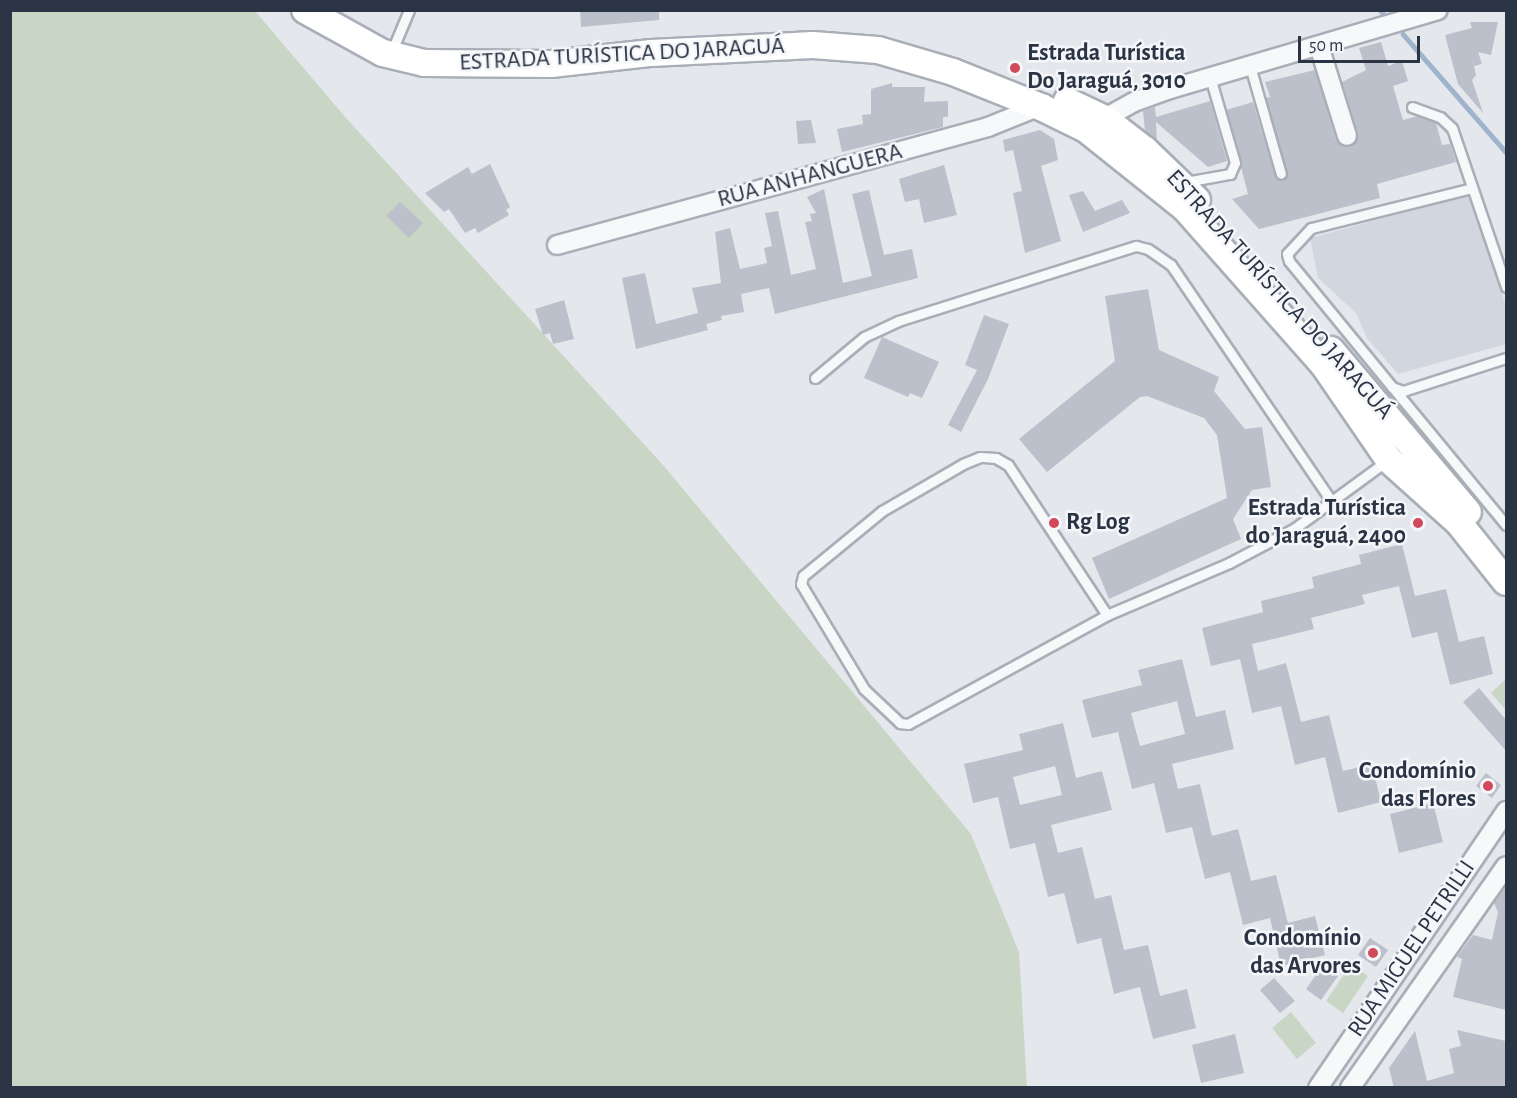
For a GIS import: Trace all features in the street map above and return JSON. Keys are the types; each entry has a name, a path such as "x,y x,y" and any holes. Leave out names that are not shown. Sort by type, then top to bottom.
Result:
{"main road":[{"name":"ESTRADA TURÍSTICA DO JARAGUÁ","path":"305,10 353,40 390,55 424,63 468,66 551,64 754,47 813,45 878,50 913,47 946,54 1096,124 1181,183 1506,555"},
{"name":"ESTRADA TURÍSTICA DO JARAGUÁ","path":"1096,124 1185,208 1265,294 1323,364 1389,460 1459,523 1506,582"},
{"path":"1389,460 1413,446"}],"street":[{"path":"1096,124 1134,102 1210,77 1438,10"},
{"path":"1319,46 1347,136"},
{"name":"RUA ANHANGUERA","path":"557,245 988,127 1050,102"},
{"name":"RUA MIGUEL PETRILLI","path":"1318,1088 1506,811"},
{"path":"1350,1088 1506,866"}],"lane":[{"path":"390,55 409,10"},
{"path":"1250,66 1281,174"},
{"path":"1181,183 1230,174 1235,163 1210,77"},
{"path":"1412,107 1440,117 1452,128 1506,287"},
{"path":"1472,188 1311,228 1287,254 1289,261 1506,525"},
{"path":"815,378 864,337 898,321 1136,246 1149,249 1171,265 1333,502"},
{"path":"1392,387 1403,391 1506,358"},
{"path":"1107,615 1008,465 996,458 980,457 963,464 882,511 803,576 801,584 864,688 900,723 908,724 1107,615 1228,563 1333,502 1389,460"}],"shaded area":[{"path":"1466,196 1473,199 1506,307 1506,344 1398,374 1367,338 1356,313 1318,278 1310,238"}],"green space":[{"path":"10,11 255,11 346,118 663,465 971,834 1019,952 1027,1087 11,1087"},
{"path":"1506,679 1506,710 1491,693"},
{"path":"1351,964 1368,976 1343,1013 1326,1001"},
{"path":"1291,1012 1316,1043 1297,1059 1272,1028"}],"building":[{"path":"580,10 659,10 659,20 581,27"},
{"path":"1470,22 1498,22 1491,55 1478,52 1482,64 1474,66 1476,75 1472,80 1483,113 1458,84 1445,35 1472,28"},
{"path":"1381,42 1388,66 1402,61 1408,81 1393,86 1403,120 1418,116 1436,123 1442,145 1450,144 1456,162 1377,184 1380,198 1259,229 1232,199 1248,194 1226,110 1253,102 1275,176 1283,180 1287,172 1266,98 1270,97 1265,82 1315,70 1336,140 1344,147 1351,146 1358,133 1342,82 1366,70 1359,48"},
{"path":"892,83 892,87 925,87 924,102 948,101 948,117 943,117 943,127 842,152 837,129 863,124 862,115 871,114 871,89"},
{"path":"1210,101 1227,161 1208,167 1156,122 1157,141 1145,131 1143,111 1155,107 1156,117"},
{"path":"811,120 816,143 798,144 796,121"},
{"path":"1040,130 1054,139 1058,160 1041,166 1061,241 1025,253 1013,193 1022,191 1013,150 1005,152 1003,140"},
{"path":"490,164 510,207 506,210 509,215 478,233 475,228 465,233 449,209 444,212 425,193 468,167 472,174"},
{"path":"944,165 957,215 924,223 919,199 905,202 899,179"},
{"path":"824,189 843,283 872,276 852,194 869,190 884,255 912,249 918,278 775,314 769,288 741,294 744,312 721,316 722,320 706,324 708,330 636,349 622,278 645,273 656,324 698,313 692,288 721,283 715,232 730,228 740,269 767,263 764,248 772,246 765,213 778,211 791,275 816,269 805,222 812,221 810,214 816,213 807,197"},
{"path":"1083,191 1095,211 1122,200 1130,213 1083,232 1069,195"},
{"path":"400,202 423,223 409,238 386,216"},
{"path":"1148,289 1159,350 1219,377 1214,391 1245,429 1262,427 1271,487 1252,490 1233,519 1241,539 1109,599 1092,558 1227,498 1217,435 1204,418 1147,396 1140,397 1047,472 1019,439 1115,361 1105,296"},
{"path":"564,300 574,339 553,344 550,333 543,335 535,309"},
{"path":"984,315 1009,324 988,379 961,432 948,425 977,370 965,365"},
{"path":"882,337 939,362 922,398 910,393 908,397 864,378"},
{"path":"1402,544 1415,596 1446,589 1459,642 1484,636 1493,674 1450,685 1437,632 1412,638 1399,586 1362,595 1365,604 1311,618 1314,629 1252,644 1258,671 1286,663 1301,722 1329,715 1343,771 1372,764 1381,802 1338,813 1325,757 1295,765 1281,706 1252,713 1240,659 1211,666 1202,628 1263,612 1261,601 1314,588 1312,577 1361,564 1359,555"},
{"path":"1182,659 1196,717 1225,710 1234,749 1172,764 1178,789 1200,784 1212,836 1238,829 1251,881 1276,875 1288,923 1315,916 1325,955 1281,966 1270,918 1243,925 1230,872 1205,879 1192,827 1166,833 1154,783 1132,789 1118,732 1092,738 1082,700 1142,685 1138,670","holes":["1177,701 1185,734 1140,746 1131,713"]},
{"path":"1479,688 1506,720 1506,751 1463,702"},
{"path":"1063,723 1076,778 1102,771 1112,810 1051,825 1058,853 1082,847 1095,899 1111,895 1124,950 1148,945 1160,996 1187,989 1196,1028 1153,1039 1140,987 1114,994 1101,938 1077,944 1064,893 1048,897 1035,843 1010,849 998,797 973,803 964,764 1023,750 1019,734","holes":["1055,766 1062,795 1020,805 1013,777"]},
{"name":"Condomínio das Flores","path":"1486,773 1501,785 1492,798 1476,786"},
{"path":"1433,803 1443,842 1399,853 1390,814"},
{"path":"1506,885 1506,1010 1453,997 1462,959 1457,957 1473,935 1492,940 1498,912 1494,903"},
{"name":"Condomínio das Arvores","path":"1370,938 1388,950 1376,967 1358,955"},
{"path":"1323,965 1338,976 1321,1000 1306,989"},
{"path":"1274,978 1295,1001 1280,1013 1260,990"},
{"path":"1457,1030 1506,1041 1506,1088 1394,1088 1389,1068 1415,1031 1427,1081 1454,1073 1449,1049 1461,1046"},
{"path":"1235,1034 1244,1073 1201,1083 1192,1045"}],"waterway":[{"path":"1380,10 1383,13"},
{"path":"1403,34 1506,152"}],"place":[{"name":"Estrada Turística Do Jaraguá, 3010","path":"1015,68"},
{"name":"Rg Log","path":"1054,523"},
{"name":"Estrada Turística do Jaraguá, 2400","path":"1418,523"},
{"name":"Condomínio das Flores","path":"1488,786"},
{"name":"Condomínio das Arvores","path":"1373,953"}]}
